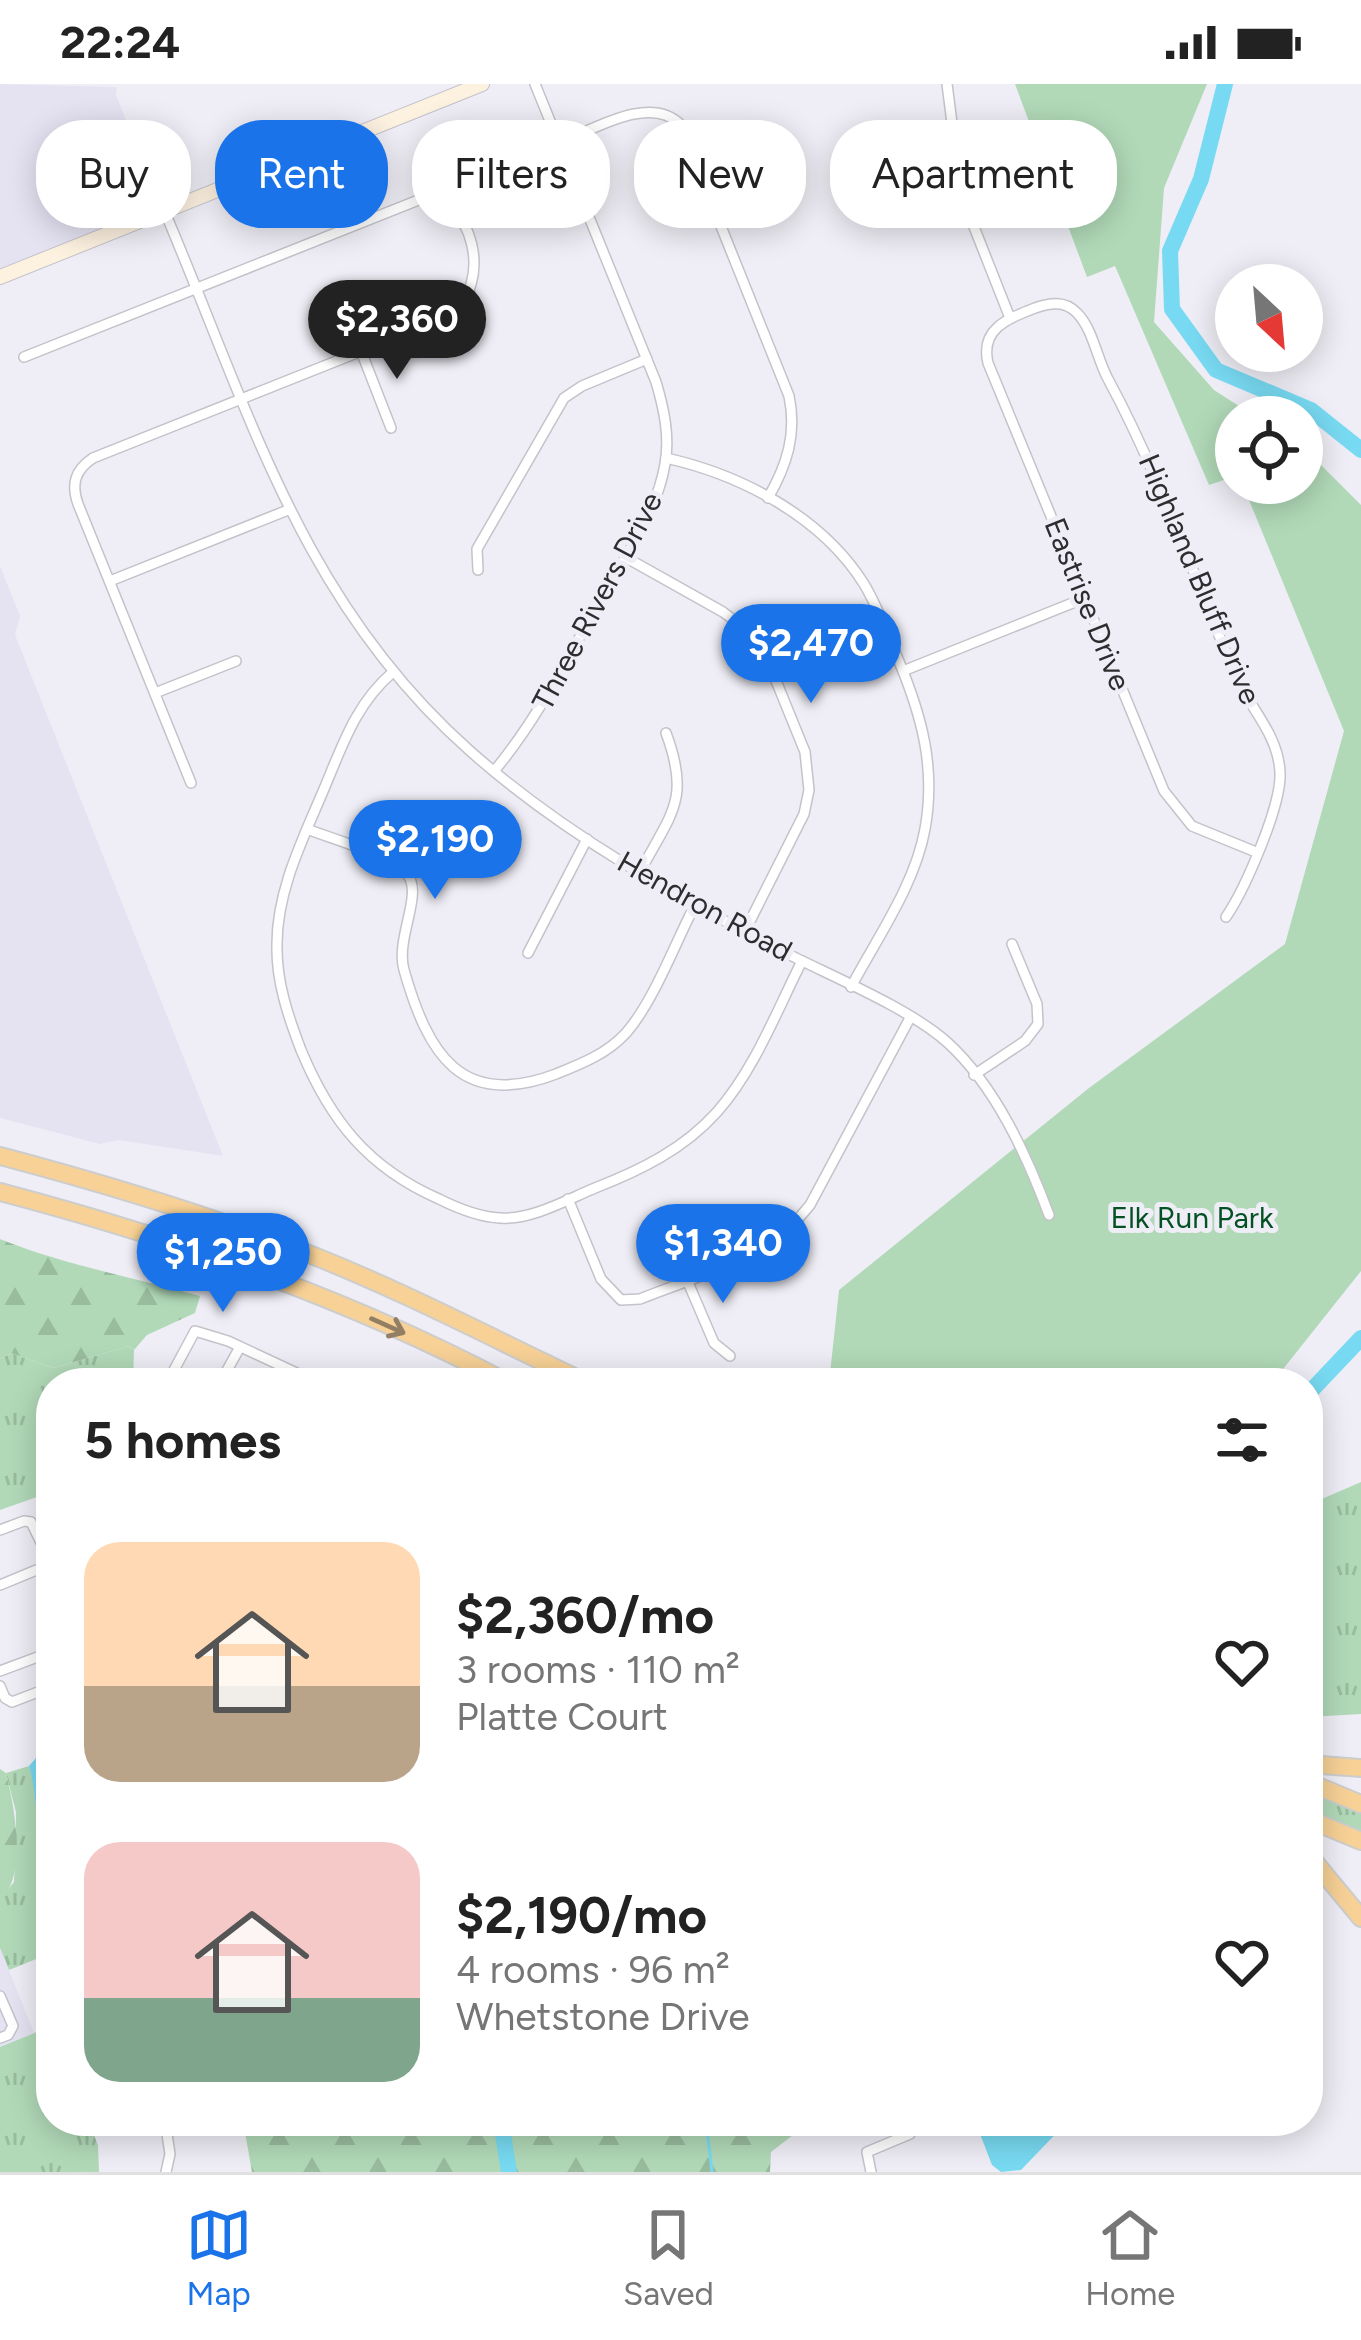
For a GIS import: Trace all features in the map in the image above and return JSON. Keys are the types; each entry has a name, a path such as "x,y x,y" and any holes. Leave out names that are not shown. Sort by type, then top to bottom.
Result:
{"highway":[{"path":"0,1156 123,1190 316,1257 557,1368"},
{"path":"0,1192 122,1226 256,1272 351,1309 476,1368"},
{"path":"1323,1765 1361,1768"},
{"path":"1323,1788 1361,1804"},
{"path":"1323,1825 1361,1841"},
{"path":"1323,1872 1361,1918"}],"main road":[{"path":"191,199 482,84"},
{"path":"0,277 120,228"}],"street":[{"name":"Three Rivers Drive","path":"536,84 550,120"},
{"path":"946,84 961,194 1010,318"},
{"path":"610,125 650,111 667,113 680,124 782,372 791,406 790,451 768,498"},
{"path":"24,357 428,197 454,208 469,241 476,274 461,307 438,321 93,458 81,467 74,481 78,504 191,783"},
{"name":"Hendron Road","path":"171,228 288,510 336,595 393,672 471,752 587,839 948,1043 974,1075 1024,1156 1049,1215"},
{"name":"Three Rivers Drive","path":"495,770 538,712 652,508 666,458 662,402 593,228"},
{"name":"Highland Bluff Drive","path":"1010,318 1052,303 1075,310 1129,412 1238,680 1277,752 1279,785 1244,890 1226,917"},
{"name":"Eastrise Drive","path":"1010,318 990,333 986,356 1170,802 1203,832 1256,852"},
{"path":"361,351 392,428"},
{"path":"478,570 477,549 557,406 582,386 646,359"},
{"path":"666,458 721,473 822,535 862,582 903,671 928,754 931,786 924,833 908,880 851,987"},
{"path":"110,581 288,510"},
{"path":"625,556 723,611 750,632 768,661 805,752 809,790 804,814 745,931"},
{"path":"903,671 1085,598"},
{"path":"154,693 236,661"},
{"path":"393,672 359,708 287,882 278,922 279,973 290,1022 314,1080 340,1126 382,1168 426,1194 500,1218 538,1211 663,1157 717,1112 747,1068 802,961"},
{"path":"640,872 679,793 679,767 666,733"},
{"path":"308,829 394,864 410,878 414,893 403,932 403,967 436,1047 458,1072 491,1086 514,1087 582,1064 608,1049 633,1024 695,904"},
{"path":"528,953 587,839"},
{"path":"974,1075 1025,1041 1038,1024 1037,1004 1012,944"},
{"path":"568,1199 601,1279 616,1298 634,1300 766,1247 803,1214 910,1018"},
{"path":"687,1280 714,1343 730,1356"},
{"path":"175,1368 195,1331 286,1368"},
{"path":"228,1368 240,1347"},
{"path":"0,1530 24,1521 31,1522 36,1532"},
{"path":"0,1585 36,1569"},
{"path":"0,1671 36,1658"},
{"path":"0,1686 12,1702 36,1693"},
{"path":"0,1996 13,2026 0,2038"},
{"path":"166,2172 167,2136"},
{"path":"872,2172 866,2160 869,2150 905,2136"}],"shaded area":[{"path":"0,84 117,87 126,120 36,120 36,228 102,228 0,270"},
{"path":"0,566 20,616 15,635 223,1156 119,1140 100,1144 0,1118"},
{"path":"0,1948 34,2033 0,2047"}],"green space":[{"path":"1015,84 1207,84 1164,188 1154,322 1223,396 1215,396 1215,483 1209,485 1115,266 1087,277 1069,228 1117,228 1117,120 1028,120"},
{"name":"Elk Run Park","path":"1323,467 1361,505 1361,1271 1284,1368 831,1368 839,1290 1089,1088 1285,944 1344,731 1251,504 1323,504"},
{"path":"0,1239 200,1296 195,1313 147,1335 134,1350 129,1346 53,1368 11,1353 0,1359"},
{"path":"129,1346 134,1350 133,1368 53,1368"},
{"path":"11,1353 53,1368 36,1368 36,1497 0,1510 0,1359"},
{"path":"1361,1482 1361,1714 1323,1716 1323,1498"},
{"path":"29,1766 36,1793 36,1959 9,1970 0,1948 0,1899 14,1882 16,1812 6,1773"},
{"path":"0,1769 6,1773 12,1803 16,1858 9,1889 0,1899"},
{"path":"1323,1794 1361,1809 1361,1834 1323,1818"},
{"path":"36,2032 36,2136 94,2136 99,2172 0,2172 0,2047"},
{"path":"246,2136 792,2136 771,2152 770,2172 252,2172"}],"water":[{"path":"36,1758 36,1802 35,1794 29,1766"},
{"path":"981,2136 1054,2136 1021,2170 1001,2172 992,2165"}],"waterway":[{"path":"1225,84 1201,179 1170,251 1172,309 1216,370 1311,410 1361,450"},
{"path":"1323,1378 1361,1338"},
{"path":"503,2136 509,2172"},
{"path":"708,2136 712,2172"}]}
